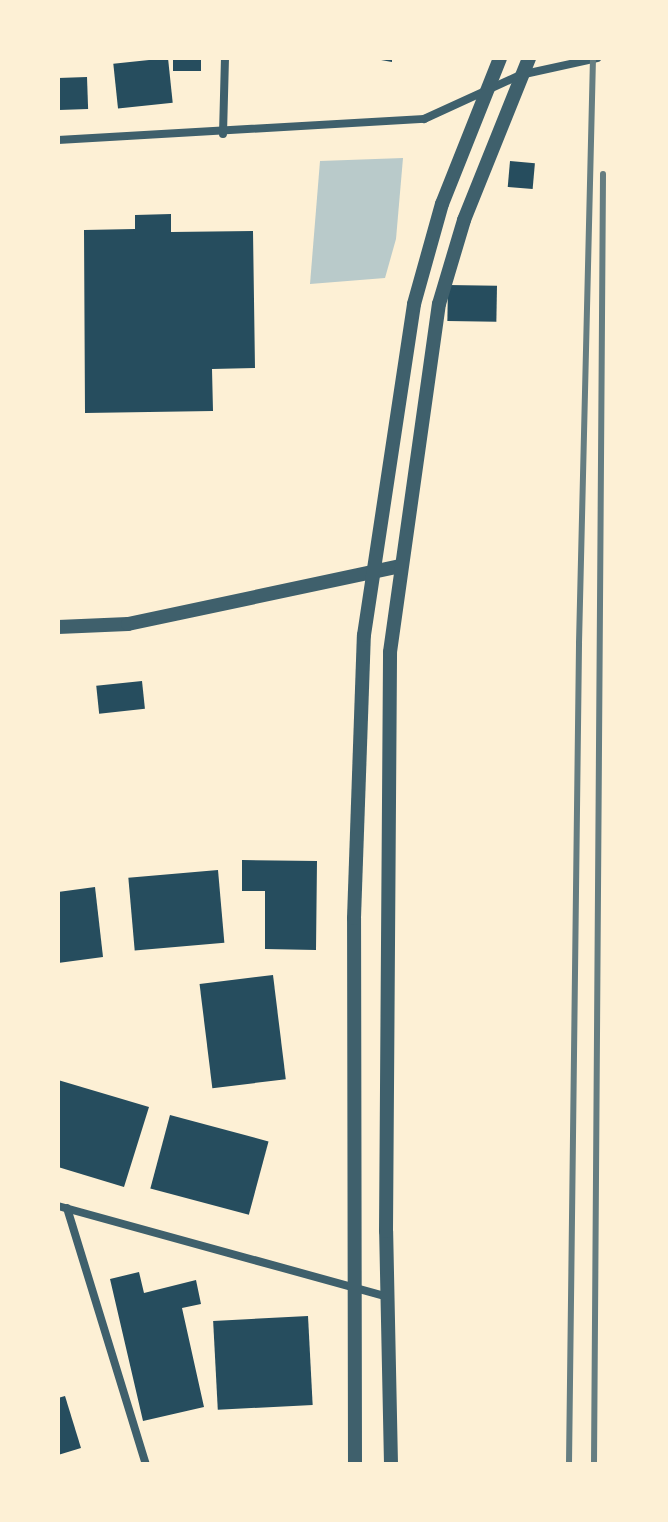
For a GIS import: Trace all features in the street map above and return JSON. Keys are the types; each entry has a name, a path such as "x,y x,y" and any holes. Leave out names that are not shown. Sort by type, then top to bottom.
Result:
{"street":[{"path":"223,134 225,58"},
{"path":"355,1464 354,918 370,574 417,291 442,204 500,58"},
{"path":"391,1464 388,1297 390,679 400,566 439,304 464,220 529,58"},
{"path":"58,140 223,134 424,119 520,75 597,58"},
{"path":"58,627 128,624 400,566"},
{"path":"62,1207 388,1297"},
{"path":"62,1207 146,1464"}],"shaded area":[{"path":"403,158 396,239 385,278 310,284 320,161"}],"building":[{"path":"168,58 173,103 118,109 113,64"},
{"path":"173,58 201,58 201,71 173,71"},
{"path":"370,58 392,58 392,62"},
{"path":"87,77 88,109 59,110 58,78"},
{"path":"510,161 535,163 533,189 508,187"},
{"path":"171,214 171,232 253,231 255,368 212,369 213,411 85,413 84,230 135,229 135,215"},
{"path":"448,285 497,286 496,322 447,321"},
{"path":"142,681 145,709 99,714 96,686"},
{"path":"242,860 317,861 316,950 265,949 265,891 242,891"},
{"path":"218,870 224,943 135,951 128,878"},
{"path":"95,887 103,957 58,963 58,892"},
{"path":"273,975 286,1079 212,1088 200,984"},
{"path":"58,1080 149,1107 124,1187 58,1167"},
{"path":"170,1115 269,1141 249,1215 150,1188"},
{"path":"139,1272 144,1293 196,1280 201,1304 182,1308 204,1407 143,1421 110,1279"},
{"path":"308,1316 313,1405 218,1410 213,1321"},
{"path":"65,1396 81,1448 58,1455 58,1398"}],"railway":[{"path":"569,1464 579,643 593,58"},
{"path":"594,1464 603,174"}]}
